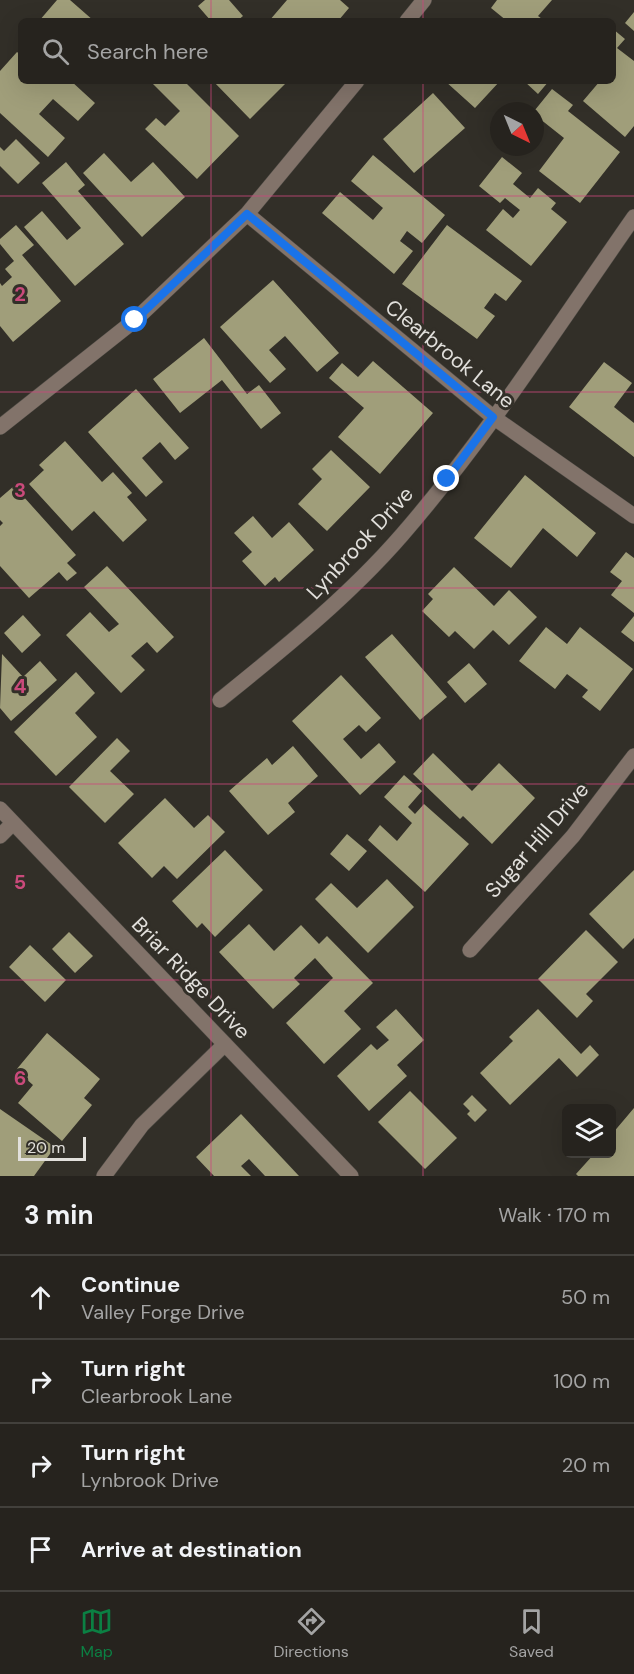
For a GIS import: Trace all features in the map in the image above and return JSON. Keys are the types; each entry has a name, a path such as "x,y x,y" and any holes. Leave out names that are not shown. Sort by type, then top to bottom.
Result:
{"street":[{"path":"409,18 424,0"},
{"path":"0,427 135,320 247,214 355,84"},
{"name":"Clearbrook Lane","path":"247,214 493,417 634,516"},
{"name":"Lynbrook Drive","path":"220,700 297,638 356,583 401,536 493,417 634,218"},
{"name":"Sugar Hill Drive","path":"470,950 573,836 634,756"},
{"name":"Briar Ridge Drive","path":"0,809 351,1176"},
{"path":"0,836 13,823"},
{"path":"104,1176 142,1125 225,1044"}],"building":[{"path":"57,0 70,0 91,18 42,18"},
{"path":"205,0 229,0 243,16 241,18 208,18 198,6"},
{"path":"287,0 340,0 349,8 341,18 272,18"},
{"path":"497,0 552,0 538,16 541,18 503,18 491,8"},
{"path":"634,12 634,31 625,23"},
{"path":"616,32 625,39 617,48 634,61 634,126 625,137 583,101 597,84 616,84"},
{"path":"17,52 18,84 74,84 95,103 78,121 53,99 39,114 65,138 48,157 0,113 0,71"},
{"path":"153,84 187,84 239,136 197,179 145,129 156,118 165,126 180,111"},
{"path":"216,84 285,84 250,119"},
{"path":"448,84 497,84 475,108"},
{"path":"527,84 546,84 538,94"},
{"path":"552,89 573,105 568,111 620,152 580,203 539,171 564,138 544,122 544,102 541,102"},
{"path":"433,93 465,128 414,173 383,139"},
{"path":"16,139 40,163 18,184 0,166 0,147 4,151"},
{"path":"104,153 131,182 153,162 185,197 142,237 83,173"},
{"path":"373,155 445,215 422,243 407,231 400,241 413,251 394,274 322,213 340,192 373,220 383,208 351,181"},
{"path":"502,157 522,173 513,184 530,198 538,188 556,203 551,209 567,222 531,266 486,230 503,209 513,218 520,210 505,198 500,203 479,186"},
{"path":"66,162 85,185 78,191 124,244 75,286 24,227 42,211 67,240 81,228 42,183"},
{"path":"16,225 34,245 22,255 61,301 13,342 0,326 0,283 2,286 12,277 5,269 14,261 0,244 0,239"},
{"path":"447,225 522,281 506,301 495,293 484,308 495,316 477,339 402,284"},
{"path":"273,280 339,353 317,372 285,336 269,350 286,369 270,383 220,327"},
{"path":"204,338 247,394 259,385 281,413 261,429 222,380 180,413 153,379"},
{"path":"373,361 433,413 380,474 338,437 364,408 329,378 342,363 358,377"},
{"path":"604,362 632,383 614,407 634,423 634,457 569,407"},
{"path":"136,389 189,448 175,460 160,442 142,458 163,482 146,497 88,432"},
{"path":"65,441 102,482 113,472 132,493 127,497 147,520 123,542 94,511 72,531 29,484 44,470 39,465"},
{"path":"331,450 370,487 327,531 298,504 322,479 312,469"},
{"path":"525,475 596,533 577,557 543,528 511,568 474,538"},
{"path":"14,486 76,555 67,563 77,573 67,581 59,572 29,598 0,566 0,526 3,523 0,520 0,498"},
{"path":"253,516 272,538 289,522 314,550 279,582 275,577 265,586 242,561 252,552 234,533"},
{"path":"626,552 634,558 634,613 611,595 622,581 610,572"},
{"path":"107,566 174,637 157,653 147,642 131,656 145,670 121,693 66,635 90,612 109,632 119,624 84,587"},
{"path":"454,567 494,606 509,590 537,617 509,645 493,630 474,649 455,631 449,637 422,611 433,599 428,594"},
{"path":"23,615 41,635 22,653 4,633"},
{"path":"634,616 634,642 621,632"},
{"path":"546,627 567,644 580,627 633,669 600,711 582,697 588,690 567,674 555,689 519,661"},
{"path":"392,634 447,697 420,720 365,657"},
{"path":"2,654 23,677 40,661 57,680 11,721 0,708"},
{"path":"469,663 487,684 465,703 447,682"},
{"path":"76,672 95,693 75,713 97,737 56,776 14,732"},
{"path":"341,675 381,718 366,732 359,725 343,739 361,759 379,743 396,762 360,795 292,721"},
{"path":"117,738 130,751 110,771 134,794 105,823 69,787"},
{"path":"293,746 318,776 288,803 295,812 268,835 229,791 267,758 272,765"},
{"path":"433,753 472,791 499,763 535,798 492,844 463,816 460,819 413,774"},
{"path":"404,775 422,791 408,807 415,814 424,804 469,844 425,892 368,840 380,825 397,841 412,823 384,797"},
{"path":"165,798 194,828 208,815 225,832 177,879 164,866 152,878 118,843"},
{"path":"347,834 367,851 349,871 330,854"},
{"path":"225,850 263,890 215,937 202,923 197,928 172,901"},
{"path":"634,870 634,938 623,949 589,914"},
{"path":"387,879 414,907 368,953 315,899 331,883 357,908"},
{"path":"249,924 274,951 301,925 319,944 327,936 373,983 344,1011 361,1029 324,1064 286,1023 333,978 315,958 294,978 300,984 273,1009 219,952"},
{"path":"586,930 618,962 586,994 593,1001 577,1018 538,979"},
{"path":"69,932 93,956 75,973 52,949"},
{"path":"30,945 66,980 45,1002 9,967"},
{"path":"396,1009 424,1040 397,1065 407,1076 369,1111 337,1076 371,1044 377,1050 389,1040 376,1027"},
{"path":"538,1009 581,1054 590,1045 599,1055 577,1077 559,1058 510,1105 480,1073 513,1041 509,1037"},
{"path":"47,1033 100,1079 84,1098 92,1105 62,1141 18,1103 33,1085 16,1070"},
{"path":"410,1091 457,1138 425,1169 378,1122"},
{"path":"472,1095 487,1110 475,1122 467,1114 470,1111 463,1104"},
{"path":"634,1108 634,1176 578,1176 576,1174 590,1158 616,1158 616,1129"},
{"path":"0,1109 55,1147 34,1176 0,1176"},
{"path":"241,1114 299,1176 265,1176 249,1159 241,1166 251,1176 214,1176 196,1157"}],"route":[{"path":"135,320 247,214 493,417 447,479"}]}
